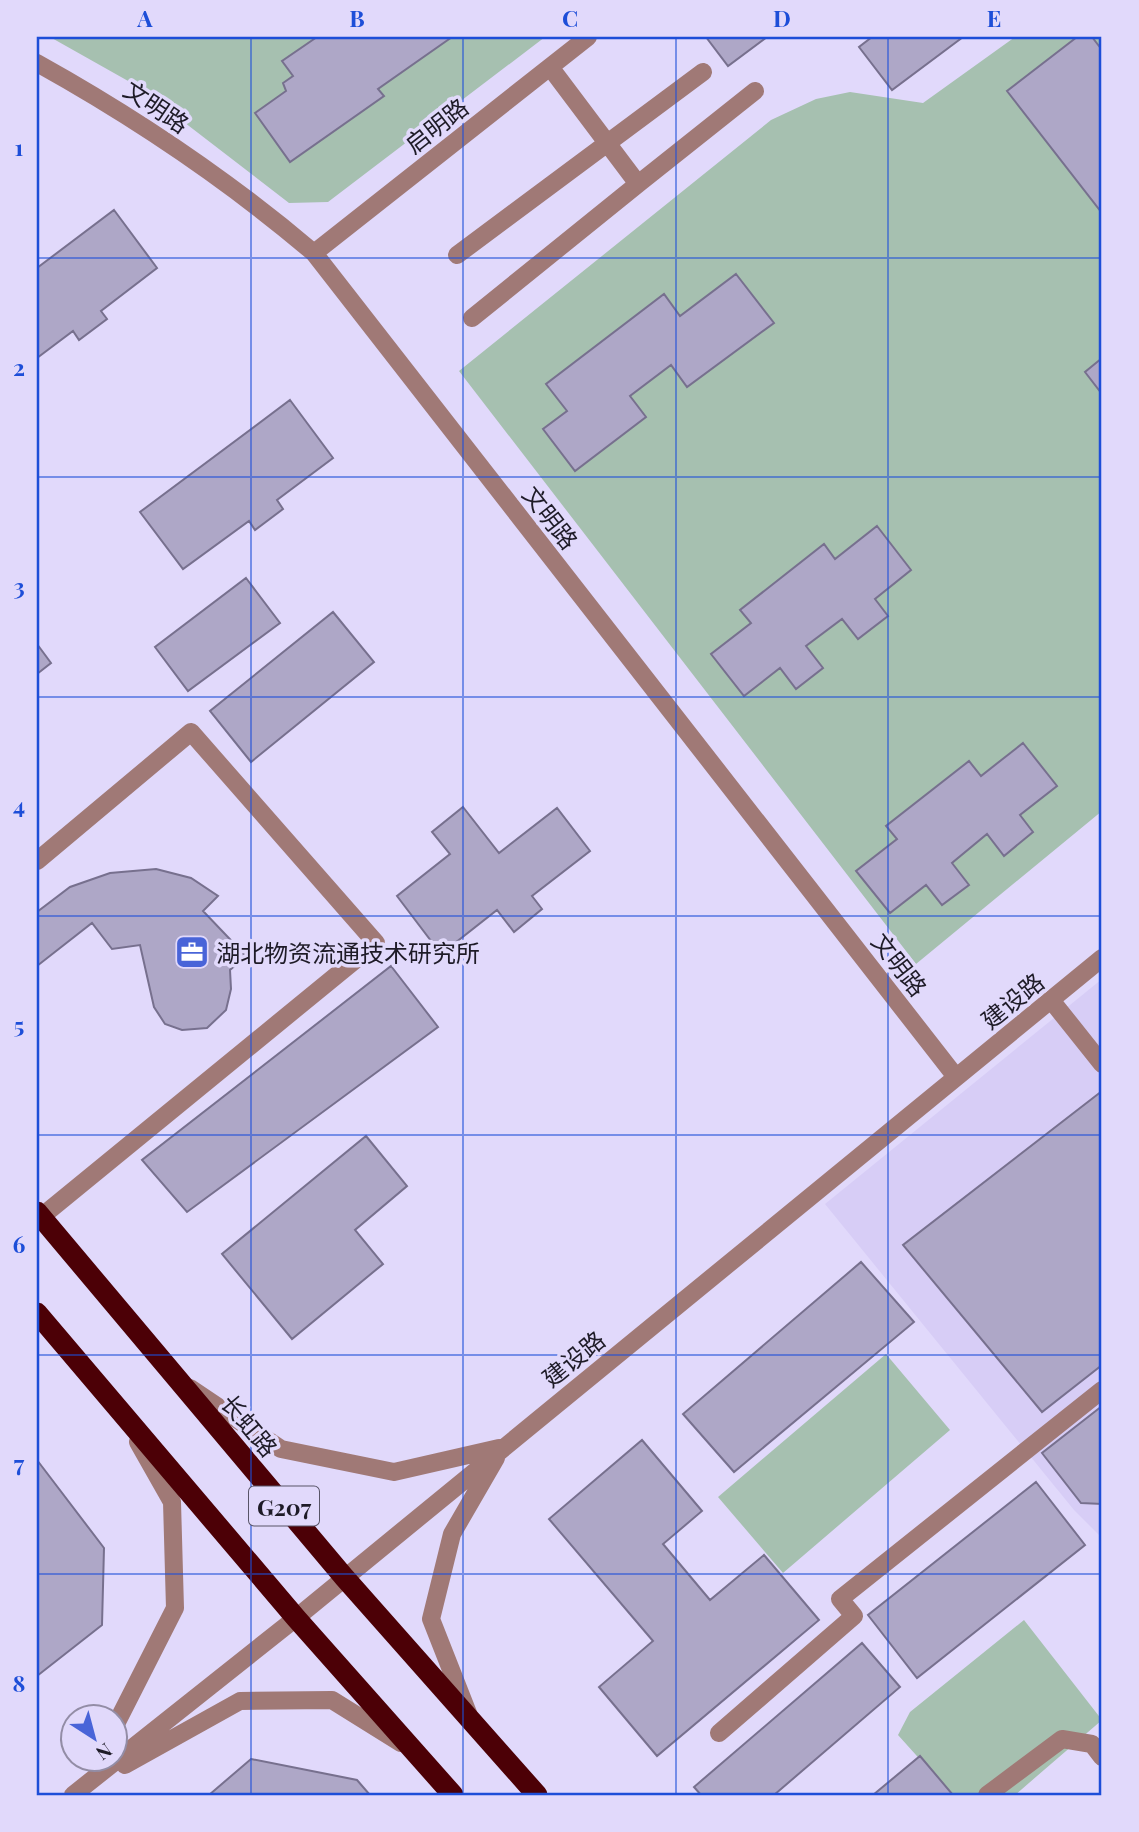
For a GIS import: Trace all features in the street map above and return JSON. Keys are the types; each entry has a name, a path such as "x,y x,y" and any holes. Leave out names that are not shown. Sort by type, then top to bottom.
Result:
{"highway":[{"name":"长虹路","path":"39,1215 344,1577 537,1795"},
{"name":"G207","path":"37,1313 296,1618 453,1795"}],"street":[{"name":"启明路","path":"314,253 587,37"},
{"name":"文明路","path":"37,63 105,100 245,194 314,253 956,1077"},
{"path":"550,66 638,184"},
{"path":"457,255 609,145 703,72"},
{"path":"472,318 755,91"},
{"path":"37,861 191,732 376,943 39,1215"},
{"name":"建设路","path":"76,1793 296,1618 1102,958"},
{"path":"1051,1000 1102,1064"},
{"path":"177,1379 281,1449 394,1472 502,1447"},
{"path":"719,1733 855,1616 840,1599 1102,1390"},
{"path":"118,1409 172,1502 176,1608 127,1702"},
{"path":"470,1720 431,1619 452,1534 502,1447"},
{"path":"76,1793 240,1701 332,1700 413,1750"},
{"path":"987,1795 1062,1739 1092,1744 1102,1757"},
{"path":"76,1793 89,1772"}],"shaded area":[{"path":"1102,979 1102,1538 1074,1510 825,1204"}],"green space":[{"path":"50,37 545,37 328,202 289,203 137,86"},
{"path":"1015,37 1102,37 1102,811 916,964 459,371 771,120 816,99 850,92 923,103"},
{"path":"886,1354 950,1430 783,1573 718,1497"},
{"path":"1024,1620 1102,1720 1015,1795 952,1795 898,1735 910,1712"}],"building":[{"path":"317,37 452,37 378,89 384,96 290,162 255,113 286,91 283,83 293,76 282,61"},
{"path":"706,37 767,37 728,66"},
{"path":"872,37 963,37 892,90 859,47"},
{"path":"1077,37 1092,37 1102,50 1102,213 1007,91"},
{"path":"114,210 157,268 101,311 107,319 79,340 73,331 37,358 37,268"},
{"path":"736,274 774,323 687,387 671,365 630,396 646,417 575,471 543,429 567,411 546,384 664,294 680,316"},
{"path":"1102,358 1102,394 1085,372"},
{"path":"290,400 333,458 277,500 283,509 255,530 249,521 183,569 140,512"},
{"path":"877,526 911,570 875,599 888,616 858,639 842,619 806,646 823,668 796,689 780,668 744,696 711,654 751,623 740,610 824,544 835,559"},
{"path":"246,578 280,623 188,691 155,647"},
{"path":"333,612 374,662 251,762 210,711"},
{"path":"37,644 51,663 37,674"},
{"path":"1023,743 1057,786 1020,815 1033,832 1004,856 987,834 952,863 969,885 942,905 926,885 890,913 856,871 897,839 886,826 969,761 981,776"},
{"path":"463,807 499,853 557,808 590,851 532,896 542,909 514,932 497,910 441,954 397,896 450,854 432,832"},
{"name":"湖北物资流通技术研究所","path":"156,869 191,878 218,896 203,911 246,956 230,970 231,989 226,1010 207,1028 182,1030 165,1024 154,1007 140,945 112,949 92,923 37,966 37,912 70,887 110,873"},
{"path":"391,966 438,1027 187,1212 142,1160"},
{"path":"1102,1091 1102,1365 1042,1412 903,1245"},
{"path":"366,1136 407,1186 355,1230 383,1264 292,1339 222,1254"},
{"path":"861,1262 914,1322 734,1472 683,1414"},
{"path":"1102,1406 1102,1504 1081,1503 1042,1453"},
{"path":"642,1440 702,1511 663,1544 710,1600 764,1555 819,1620 657,1756 599,1687 653,1641 549,1519"},
{"path":"37,1460 104,1548 102,1625 37,1676"},
{"path":"1036,1482 1085,1545 917,1678 868,1615"},
{"path":"862,1643 900,1687 774,1795 701,1795 694,1787"},
{"path":"920,1756 953,1795 873,1795"},
{"path":"251,1759 357,1780 370,1795 209,1795"}],"place":[{"name":"湖北物资流通技术研究所","path":"192,952"}]}
